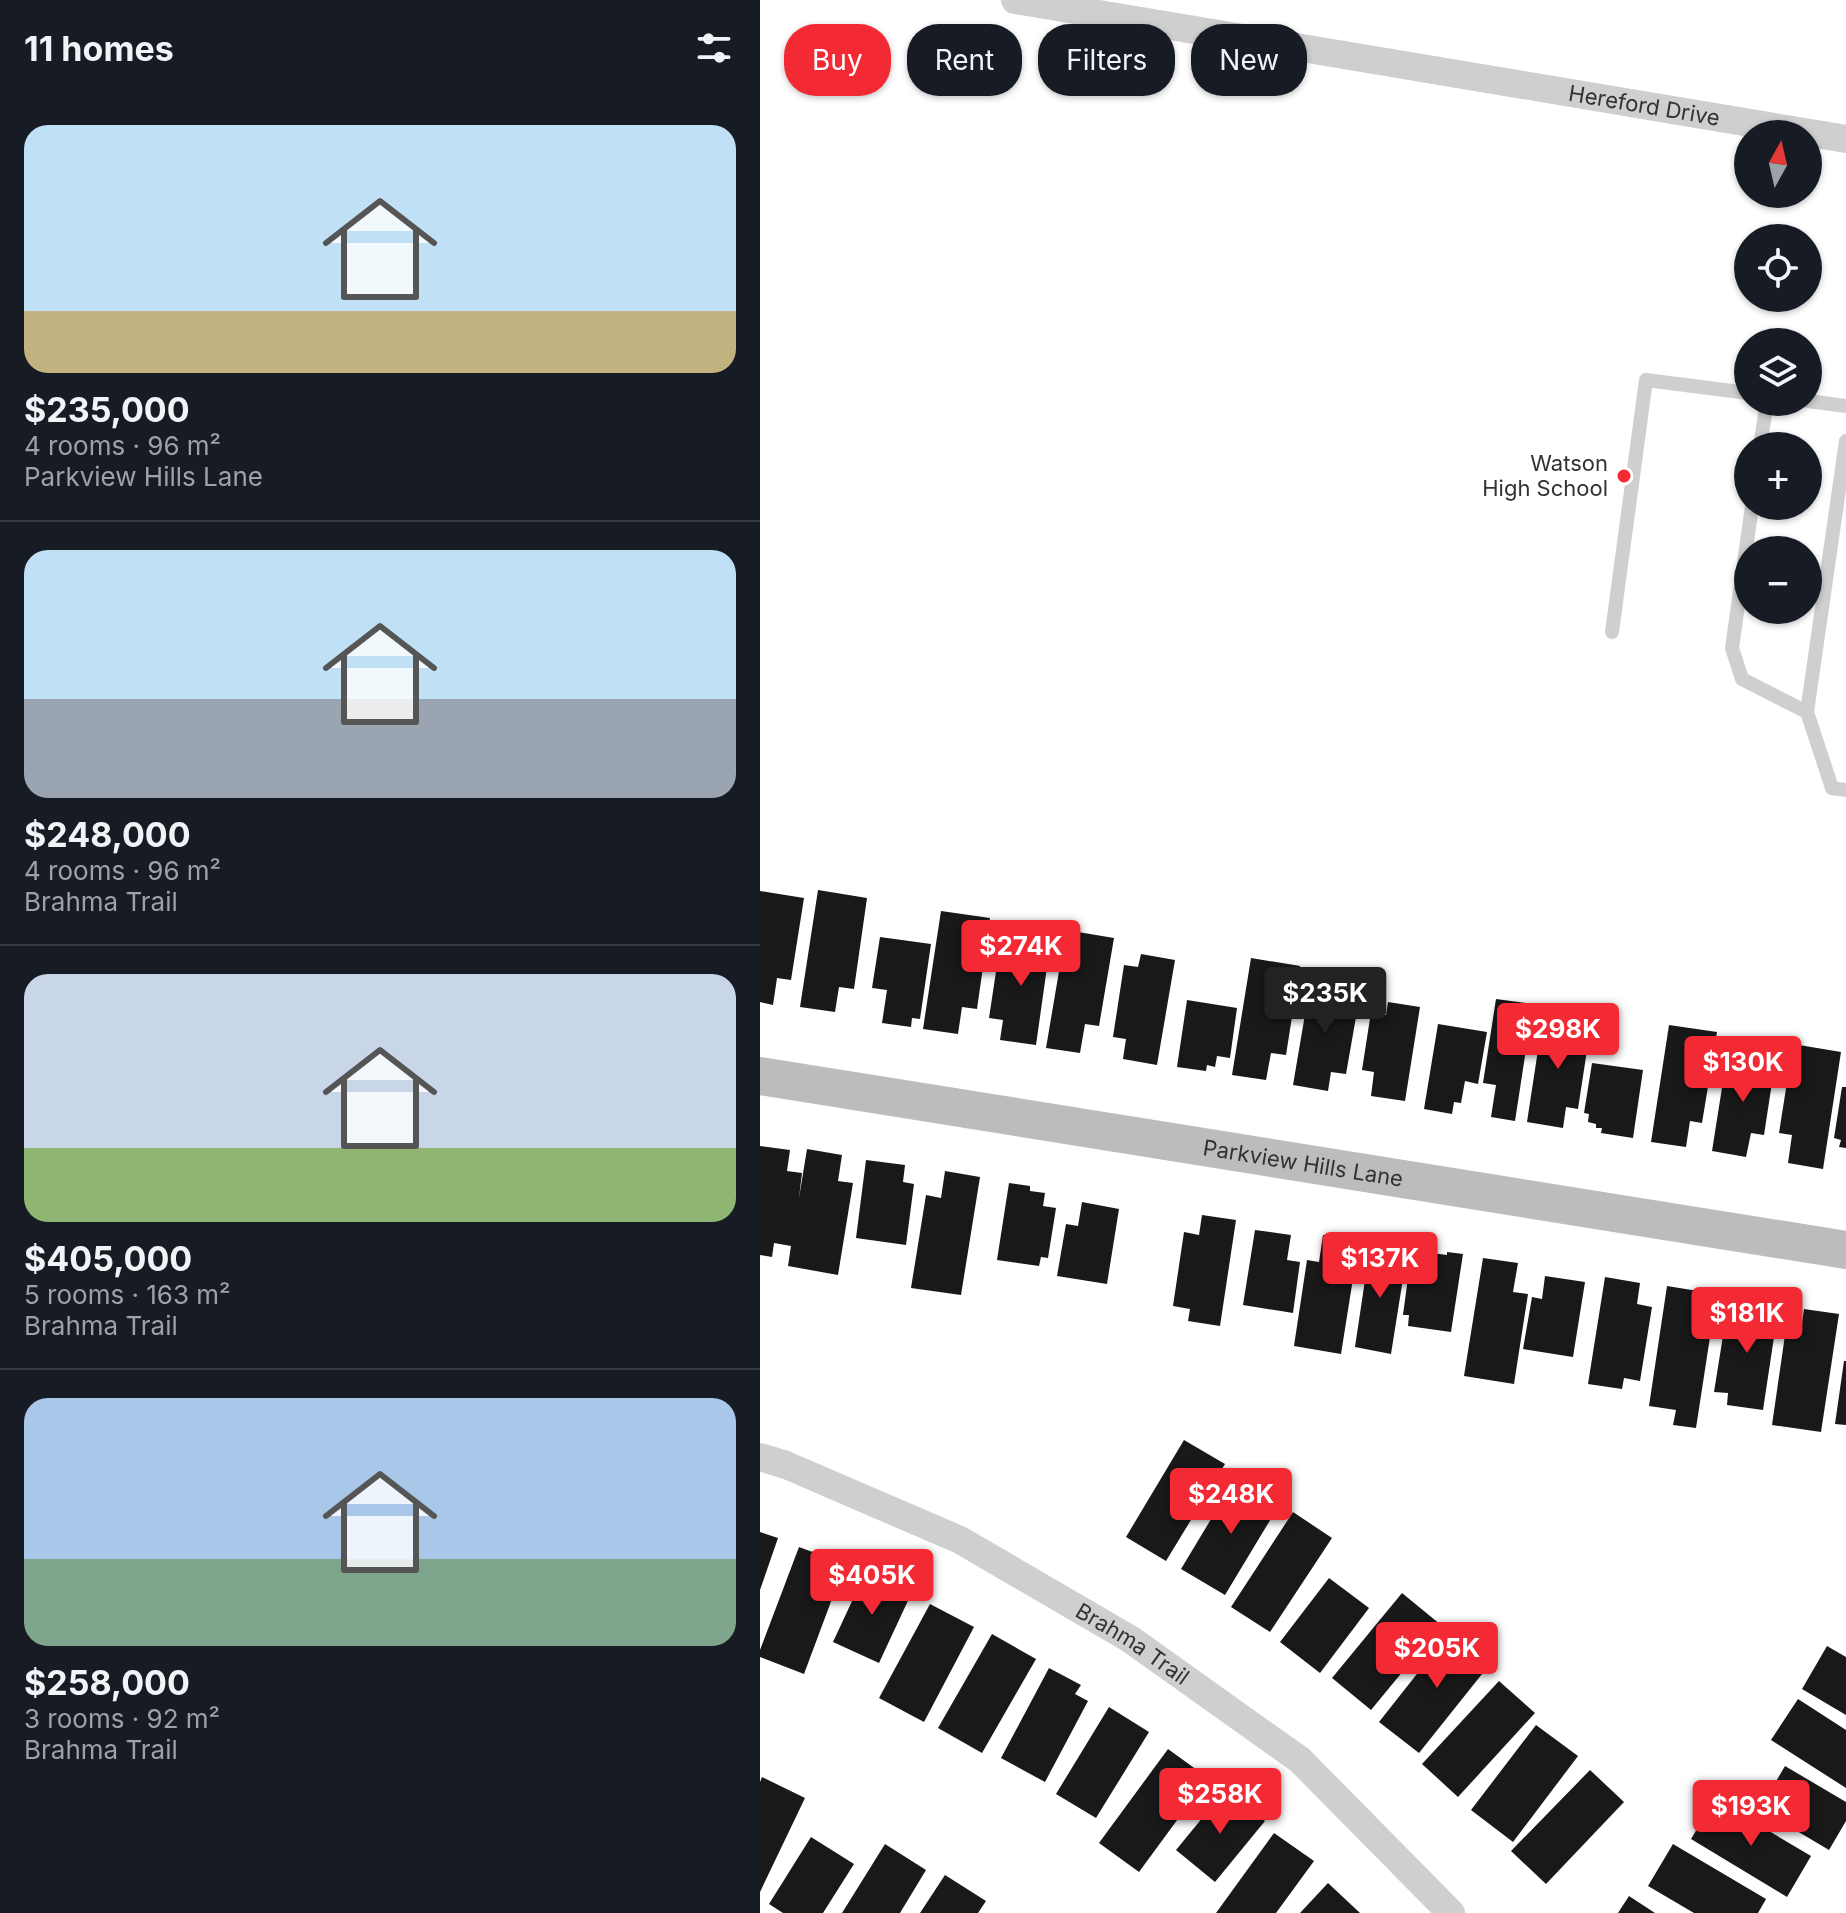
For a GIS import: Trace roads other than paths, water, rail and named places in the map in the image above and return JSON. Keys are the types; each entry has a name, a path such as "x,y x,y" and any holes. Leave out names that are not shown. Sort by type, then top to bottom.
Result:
{"street":[{"name":"Hereford Drive","path":"1015,0 1846,139"},
{"name":"Parkview Hills Lane","path":"760,1076 1846,1250"},
{"name":"Brahma Trail","path":"760,1457 786,1465 960,1540 1130,1639 1300,1760 1451,1913"}],"lane":[{"path":"1612,632 1646,380 1734,391"},
{"path":"1822,403 1846,406"},
{"path":"1846,441 1807,712 1832,788 1846,790"},
{"path":"1750,520 1732,648 1742,679 1807,712"}],"place":[{"name":"Watson High School","path":"1624,476"}]}
